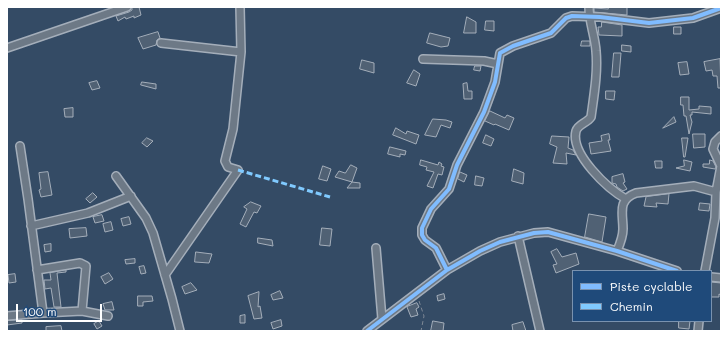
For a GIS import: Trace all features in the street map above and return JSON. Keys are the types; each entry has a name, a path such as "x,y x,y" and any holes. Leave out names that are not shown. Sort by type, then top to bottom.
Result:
{"street":[{"path":"7,48 127,7"},
{"path":"166,275 238,170 228,167 225,161 233,129 241,52 240,7"},
{"path":"589,7 589,16 596,50 597,66 591,117 589,121 579,126 576,130 576,142 590,168 617,194 626,198"},
{"path":"447,270 436,248 425,240 422,235 422,228 430,209 449,189 457,165 488,102 495,82 500,53 504,50 551,33 566,18 572,16 589,16 649,23 687,19 721,8"},
{"path":"162,43 241,52"},
{"path":"423,60 484,61 498,64"},
{"path":"705,270 715,218 716,192 721,166 713,149 721,136"},
{"path":"20,146 43,313"},
{"path":"116,176 150,224 166,275 180,331"},
{"path":"617,251 622,240 622,205 626,198 636,194 687,186 698,186 716,192"},
{"path":"32,226 88,212 131,196"},
{"path":"367,331 447,270 480,251 518,236 548,232 617,251 673,270"},
{"path":"518,236 540,331"},
{"path":"376,248 382,319"},
{"path":"37,270 80,263 86,266 82,311"},
{"path":"7,316 82,311 108,316"}],"path":[{"path":"417,294 424,316 422,331"}],"building":[{"path":"139,7 141,15 126,19 125,17 118,21 116,16 129,12 132,8"},
{"path":"608,7 627,7 627,15 594,12 594,8 608,9"},
{"path":"467,17 476,22 476,33 464,33"},
{"path":"486,21 494,21 494,31 485,30"},
{"path":"602,22 622,25 622,36 599,35 598,27 601,27"},
{"path":"674,27 681,27 681,34 674,34"},
{"path":"158,32 160,38 157,40 156,45 143,49 138,38"},
{"path":"430,33 450,38 448,46 441,47 427,43"},
{"path":"582,41 590,41 590,46 581,46"},
{"path":"622,45 631,46 631,52 622,51"},
{"path":"614,53 621,53 619,77 612,77"},
{"path":"720,59 721,88 718,88 717,76 713,76 712,70 706,71 704,62"},
{"path":"362,60 374,63 374,73 360,69"},
{"path":"687,62 689,74 680,75 678,63"},
{"path":"475,66 481,66 480,71 474,70"},
{"path":"414,70 420,74 416,86 407,83"},
{"path":"97,81 100,88 92,90 89,83"},
{"path":"142,82 156,84 156,89 141,85"},
{"path":"467,83 468,91 472,91 472,99 464,99 463,84"},
{"path":"606,91 615,91 614,100 606,99"},
{"path":"681,97 689,97 689,110 699,109 699,106 711,107 711,114 692,112 692,115 690,115 692,122 689,134 686,116 684,116 683,105 681,105"},
{"path":"73,108 73,117 65,117 64,109"},
{"path":"490,111 505,118 507,115 514,118 509,130 485,121"},
{"path":"674,117 676,122 663,128"},
{"path":"433,119 452,122 450,128 441,125 436,137 425,135"},
{"path":"396,128 406,134 407,131 419,135 416,144 393,135"},
{"path":"609,134 610,140 608,140 611,151 591,154 589,143 602,141 601,136"},
{"path":"693,134 705,134 705,147 694,148"},
{"path":"486,135 494,139 491,146 483,143"},
{"path":"552,136 569,137 568,148 573,150 576,155 566,153 567,164 553,163 557,147 550,144"},
{"path":"147,138 153,141 147,147 142,143"},
{"path":"682,138 688,138 685,157 684,157"},
{"path":"390,147 406,151 405,155 400,154 400,157 388,154"},
{"path":"421,160 438,165 439,162 442,164 441,166 444,167 442,175 438,174 433,188 427,186 434,172 426,170 427,167 420,165"},
{"path":"684,160 692,162 690,171 676,168 684,166"},
{"path":"710,160 713,161 716,167 715,169 703,167 703,164 709,164"},
{"path":"655,161 662,161 662,168 656,168"},
{"path":"351,165 357,168 352,182 335,177 339,171 345,173"},
{"path":"323,166 331,169 327,181 319,179"},
{"path":"514,169 524,173 523,184 512,181"},
{"path":"48,172 52,195 41,197 39,190 41,189 39,173"},
{"path":"460,172 467,175 464,182 458,179"},
{"path":"623,174 625,182 623,183 627,189 623,191 617,187 616,184 612,183 612,177"},
{"path":"476,176 484,178 482,186 475,185"},
{"path":"352,182 360,183 360,188 347,188"},
{"path":"93,193 97,197 90,203 86,199"},
{"path":"669,194 668,204 656,203 657,207 644,206 646,197"},
{"path":"251,202 261,206 257,213 254,212 246,227 240,224 247,209 244,207"},
{"path":"700,203 710,204 709,211 699,210"},
{"path":"589,214 606,217 602,242 585,237"},
{"path":"102,215 104,221 95,223 93,217"},
{"path":"129,217 131,224 123,226 121,219"},
{"path":"111,222 113,230 105,232 103,224"},
{"path":"86,228 87,236 70,238 69,229"},
{"path":"322,228 332,229 330,246 320,245"},
{"path":"258,238 272,240 273,246 258,243"},
{"path":"51,244 51,251 45,252 44,245"},
{"path":"557,249 562,257 576,253 579,264 556,273 553,265 557,264 551,252"},
{"path":"196,252 212,254 209,263 195,262"},
{"path":"135,259 135,263 126,264 125,260"},
{"path":"144,266 146,273 141,274 139,267"},
{"path":"66,270 66,272 57,273 61,307 54,307 51,288 45,289 44,280 51,280 50,273"},
{"path":"109,273 113,279 105,284 101,277"},
{"path":"15,274 16,282 9,283 8,275"},
{"path":"712,282 721,283 721,295 719,294 719,297 712,297"},
{"path":"191,283 197,290 185,294 182,287"},
{"path":"280,291 283,298 273,300 271,295"},
{"path":"259,292 258,307 260,306 262,318 254,319 248,296"},
{"path":"444,294 445,299 438,301 437,296"},
{"path":"138,296 152,296 153,301 143,302 143,306 138,306"},
{"path":"112,302 114,310 105,310 103,304"},
{"path":"417,303 419,307 416,309 418,315 411,317 407,307"},
{"path":"245,315 245,323 240,323 240,316"},
{"path":"22,320 22,323 7,325 7,321"},
{"path":"281,320 282,326 273,329 271,323"},
{"path":"99,321 102,326 97,329 94,324"},
{"path":"433,321 444,323 443,331 431,331"},
{"path":"523,322 526,331 513,331 512,325"},
{"path":"679,322 690,322 689,329 679,328"},
{"path":"61,326 62,331 46,331 46,327"}],"marked path":[{"path":"238,170 330,197"}],"cycle path":[{"path":"447,270 436,248 425,240 422,235 422,228 431,209 449,189 457,165 484,112 495,82 500,53 513,46 551,33 566,18 572,16 600,17 649,23 693,18 721,8"},
{"path":"367,331 447,270 480,251 500,242 534,233 548,232 617,251 674,270"}]}
